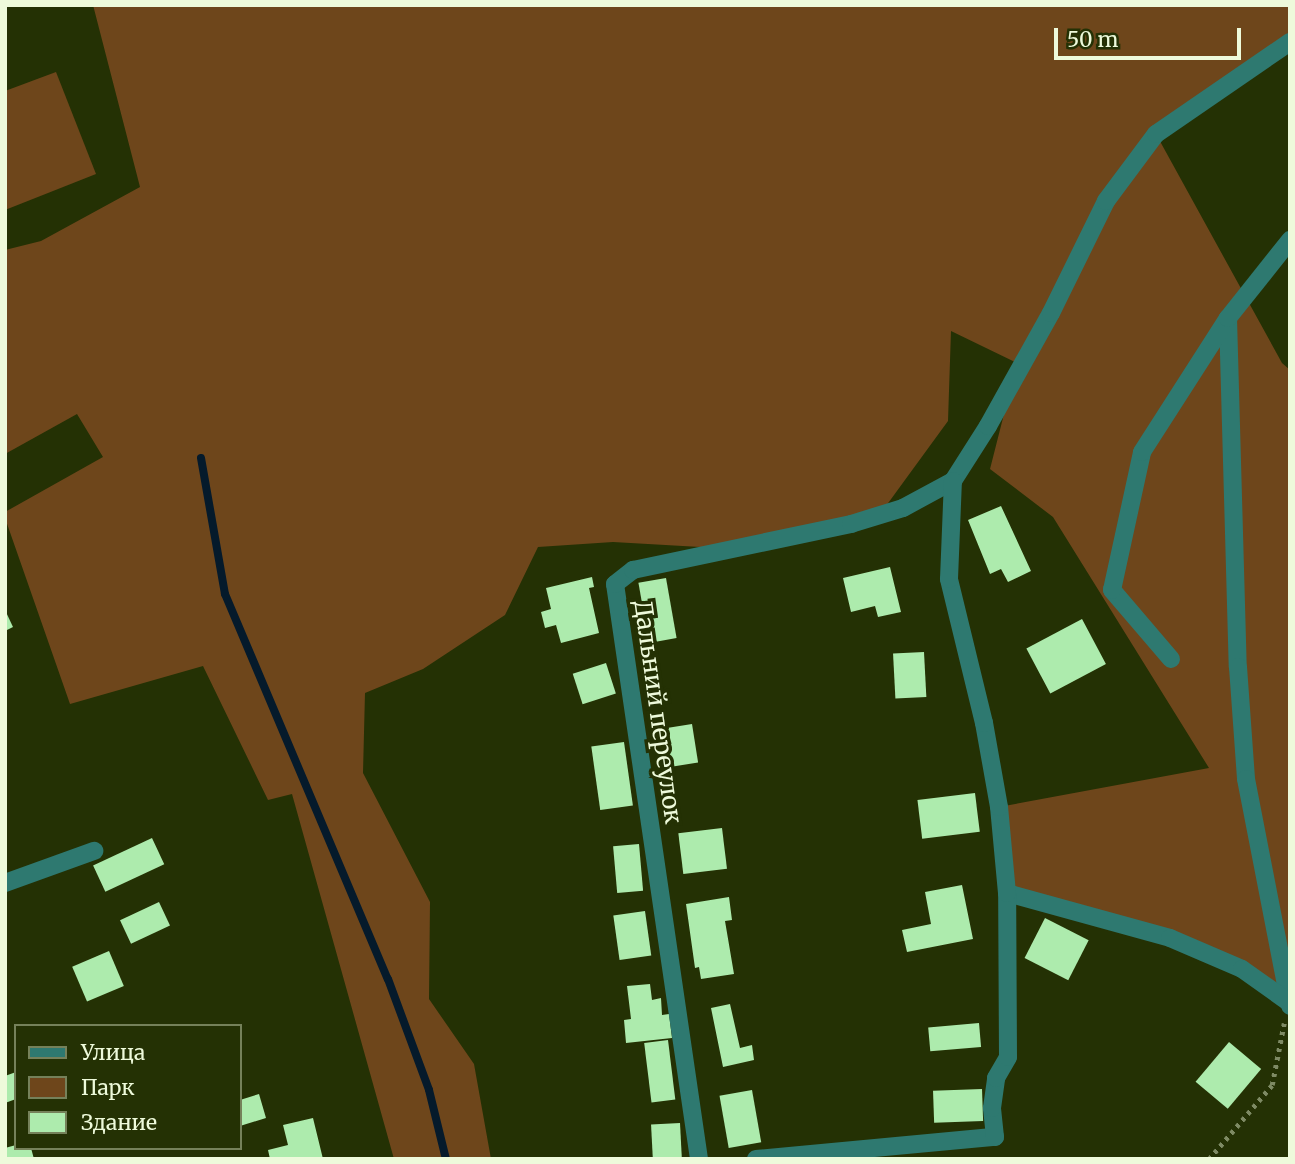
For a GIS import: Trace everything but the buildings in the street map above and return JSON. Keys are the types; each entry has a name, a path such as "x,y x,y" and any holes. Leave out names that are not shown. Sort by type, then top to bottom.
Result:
{"street":[{"path":"756,1159 995,1137 992,1108 996,1078 1009,1057 1007,893 997,795 949,579 953,481 988,426 1051,313 1106,201 1156,134 1290,42"},
{"path":"1171,659 1112,590 1142,452 1228,318 1290,240"},
{"path":"1228,318 1238,667 1246,779 1289,1004"},
{"name":"Дальний переулок","path":"699,1159 615,584 633,570 864,520 903,508 953,481"},
{"path":"5,883 94,851"},
{"path":"1007,893 1170,938 1242,969 1289,1004"}],"path":[{"path":"1209,1159 1272,1085 1289,1004"}],"green space":[{"path":"93,5 1290,5 1290,42 1156,134 1282,363 1290,370 1290,1006 1242,969 1007,893 999,807 1209,768 1053,517 990,469 1017,363 951,331 948,421 886,506 735,549 613,542 538,547 505,615 423,669 365,693 363,773 430,902 429,999 474,1064 491,1159 394,1159 292,794 268,800 203,666 70,704 5,518 5,512 103,457 77,414 5,454 5,250 41,241 140,187"},
{"path":"56,72 96,174 5,210 5,91"}],"waterway":[{"path":"201,458 225,594 388,979 429,1090 446,1159"}]}
